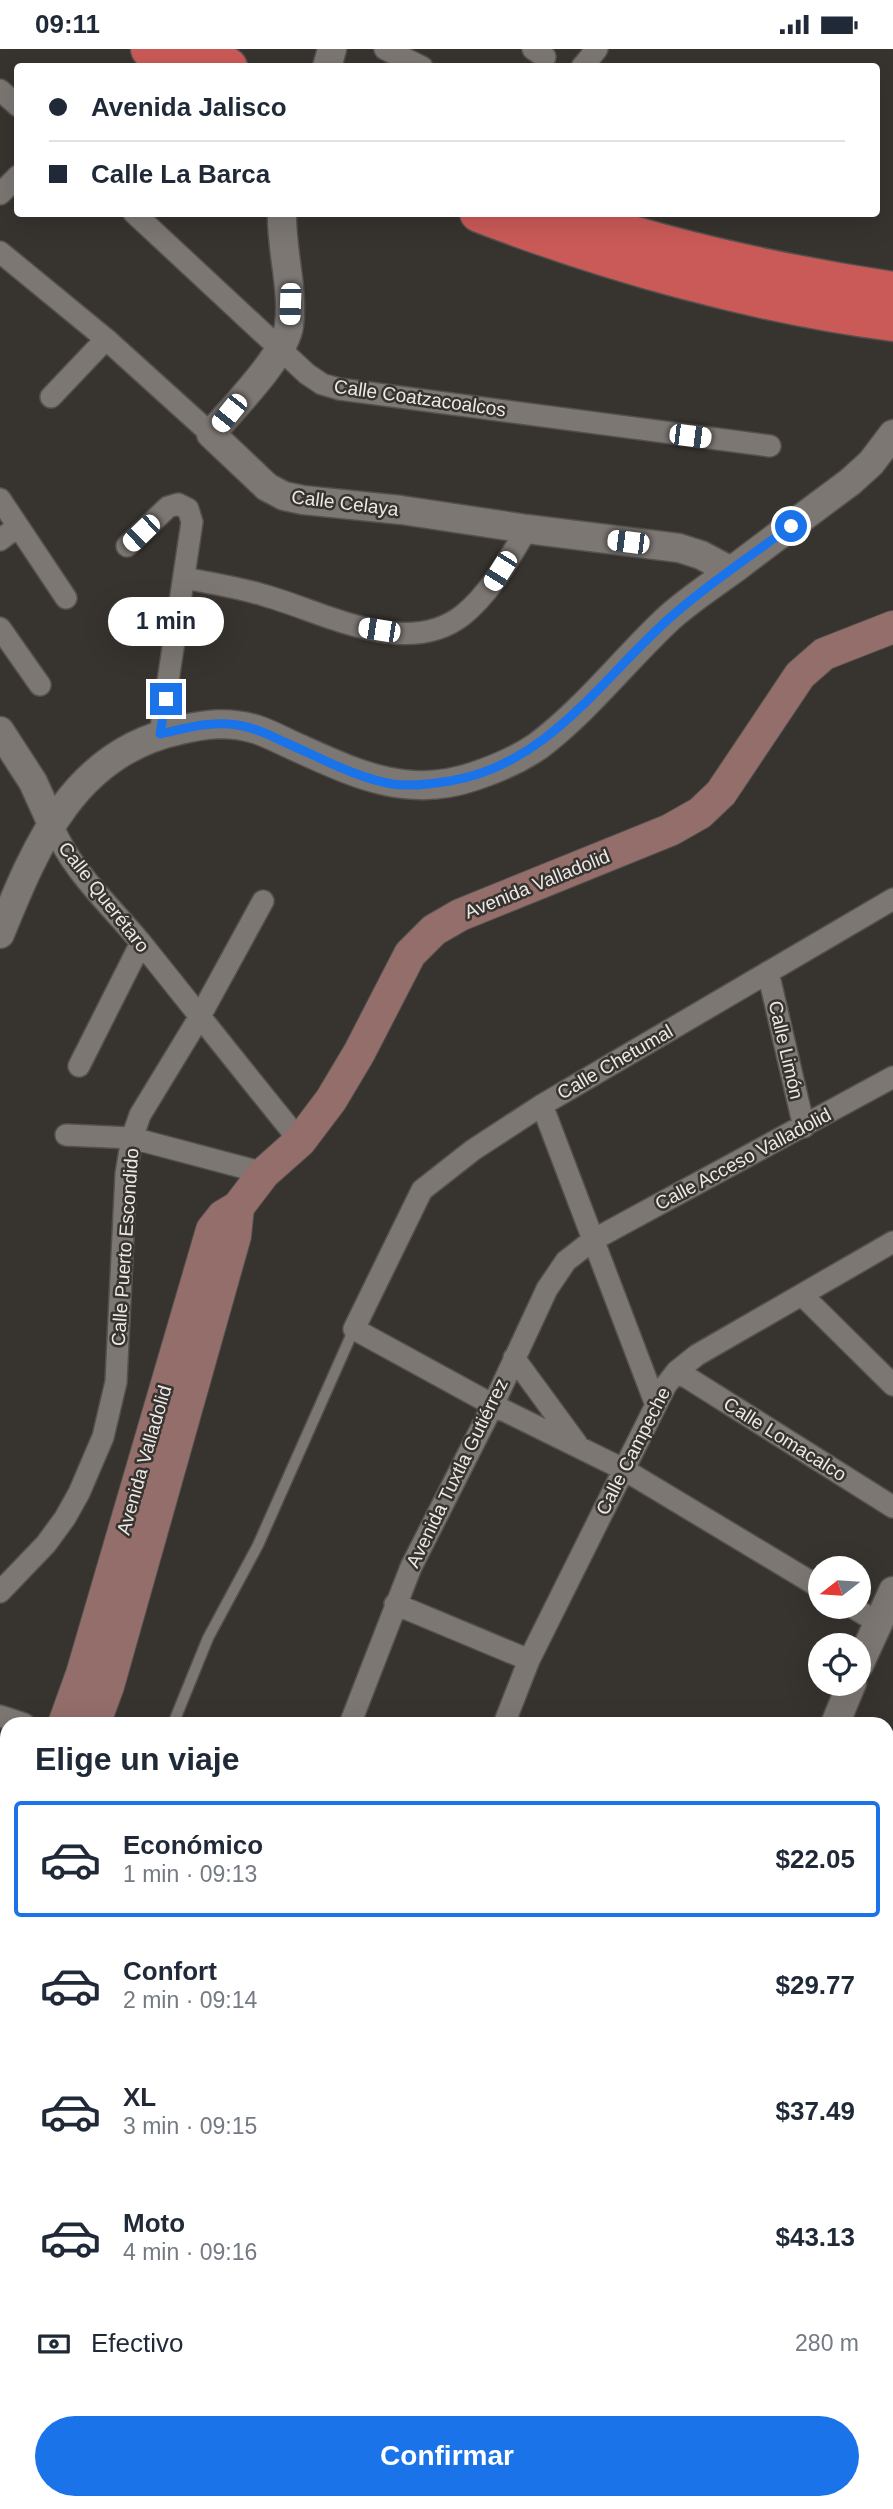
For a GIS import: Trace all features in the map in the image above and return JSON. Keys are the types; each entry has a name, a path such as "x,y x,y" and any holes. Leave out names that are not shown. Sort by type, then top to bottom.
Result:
{"highway":[{"path":"150,49 172,63"},
{"path":"198,49 221,63"},
{"path":"489,217 552,241 650,270 835,298 893,291"},
{"path":"575,217 687,249 835,298 893,322"}],"main road":[{"name":"Avenida Valladolid","path":"67,1717 82,1674 212,1230 223,1216 238,1207 264,1173 300,1141 331,1100 359,1053 410,954 434,930 496,899 670,829 700,813 721,793 800,675 824,654 893,627"},
{"name":"Avenida Valladolid","path":"96,1717 112,1673 235,1236 238,1207"}],"street":[{"path":"385,49 414,63"},
{"path":"585,63 597,49"},
{"path":"0,90 14,102"},
{"path":"0,194 14,180"},
{"name":"Calle Coatzacoalcos","path":"138,217 307,374 322,384 339,389 770,446"},
{"path":"211,434 281,348 289,328 290,304 281,232 282,217"},
{"name":"Calle Celaya","path":"0,252 106,339 267,487 284,496 679,548 701,555 731,571"},
{"path":"51,397 106,339"},
{"path":"0,934 25,872 52,824 76,790 97,769 127,748 160,734 205,724 230,724 255,729 360,776 394,784 432,784 472,778 537,747 670,618 850,482 871,463 893,434"},
{"path":"0,499 66,597"},
{"path":"127,546 168,507 178,504 188,509 192,522 160,734"},
{"path":"0,540 18,526"},
{"path":"184,578 264,595 362,628 395,633 431,632 461,617 487,593 527,529"},
{"path":"0,628 40,685"},
{"name":"Calle Querétaro","path":"4,746 33,782 59,843 69,858 300,1141"},
{"name":"Calle Chetumal","path":"656,1405 542,1105 893,899"},
{"name":"Calle Puerto Escondido","path":"0,1593 46,1544 65,1518 98,1448 111,1409 116,1381 126,1174 132,1139 141,1115 199,1018 263,901"},
{"path":"79,1066 141,943"},
{"name":"Calle Limón","path":"768,972 804,1127"},
{"name":"Calle Acceso Valladolid","path":"593,1240 893,1077"},
{"path":"542,1105 473,1150 422,1190 354,1329 493,1405 623,1469 808,1580"},
{"path":"66,1135 132,1139 264,1173"},
{"name":"Avenida Tuxtla Gutiérrez","path":"353,1717 411,1567 493,1405 547,1289 566,1261 593,1240"},
{"name":"Calle Campeche","path":"507,1717 529,1660 666,1385 677,1371 697,1355 893,1242"},
{"path":"802,1295 893,1385"},
{"path":"514,1358 578,1446"},
{"name":"Calle Lomacalco","path":"677,1371 893,1507"},
{"path":"871,1636 893,1591"},
{"path":"395,1604 529,1660"},
{"path":"872,1619 877,1622"},
{"path":"838,1717 847,1696"}],"lane":[{"path":"176,1717 208,1638 258,1545 354,1329"}],"route":[{"path":"166,699 160,734 205,724 230,724 255,729 360,776 394,784 432,784 472,778 537,747 670,618 791,526"}]}
